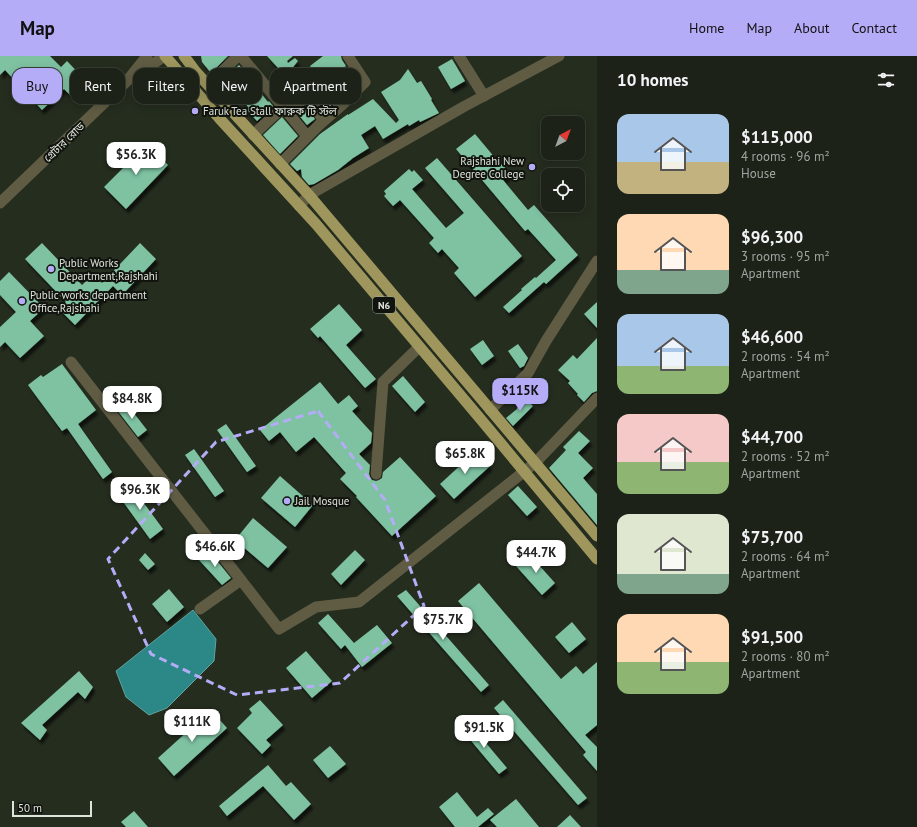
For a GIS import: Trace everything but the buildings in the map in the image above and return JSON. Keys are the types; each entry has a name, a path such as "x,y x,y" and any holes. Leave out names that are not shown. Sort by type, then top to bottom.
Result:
{"highway":[{"name":"N6","path":"165,56 299,206 420,347 597,559"},
{"name":"N6","path":"184,56 193,68"},
{"path":"194,56 196,68"},
{"name":"N6","path":"199,75 207,84"},
{"name":"N6","path":"225,104 309,196 597,536"}],"street":[{"name":"গ্রেটার রোড","path":"0,203 128,81 147,56"},
{"name":"গ্রেটার রোড","path":"128,81 165,56"},
{"path":"226,68 238,56"},
{"path":"241,56 307,136"},
{"path":"280,164 307,136 365,82 348,56"},
{"path":"460,56 484,96"},
{"path":"299,206 309,196 465,106 559,56"},
{"path":"253,135 285,110 306,97 324,120"},
{"path":"490,410 528,373 546,341 597,261"},
{"path":"376,474 383,382 420,347"},
{"path":"71,362 279,629 316,607 359,602 535,463 597,398"},
{"path":"200,609 241,580"}],"highlighted area":[{"path":"318,411 385,500 424,606 340,683 237,695 151,654 108,559 216,442"}],"water":[{"path":"193,610 216,639 214,661 167,708 149,715 126,697 116,671"}],"place":[{"name":"Faruk Tea Stall ফারুক টি স্টল","path":"195,111"},
{"name":"Rajshahi New Degree College","path":"532,167"},
{"name":"Public Works Department,Rajshahi","path":"51,269"},
{"name":"Public works department Office,Rajshahi","path":"22,301"},
{"name":"Jail Mosque","path":"287,501"}]}
